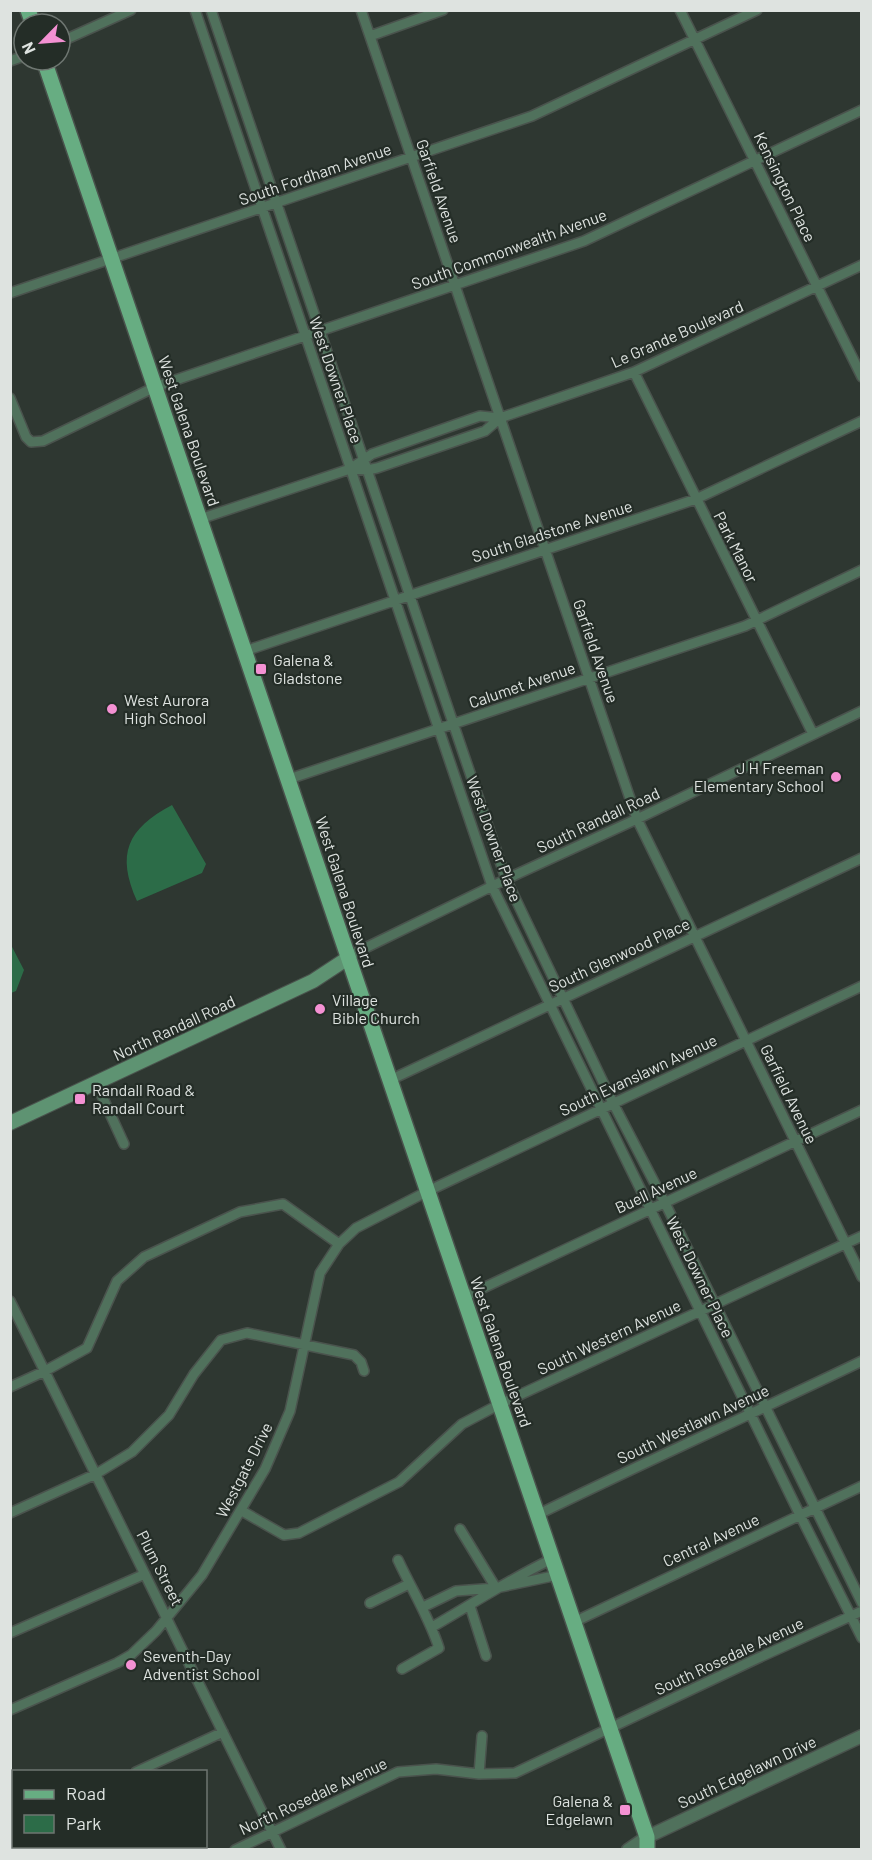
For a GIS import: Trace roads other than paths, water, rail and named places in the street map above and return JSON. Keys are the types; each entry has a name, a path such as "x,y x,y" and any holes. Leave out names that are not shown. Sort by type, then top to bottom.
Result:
{"main road":[{"name":"West Galena Boulevard","path":"48,72 647,1843 658,1850"},
{"name":"North Randall Road","path":"10,1123 313,981 348,958"}],"street":[{"path":"72,37 131,10"},
{"name":"West Downer Place","path":"195,10 492,885 861,1638"},
{"name":"West Downer Place","path":"211,10 506,879 613,1103 861,1603"},
{"name":"Garfield Avenue","path":"361,10 637,819 861,1277"},
{"path":"370,36 443,10"},
{"name":"Kensington Place","path":"680,10 861,377"},
{"name":"South Fordham Avenue","path":"10,293 532,116 757,10"},
{"name":"South Commonwealth Avenue","path":"10,398 26,437 36,443 81,424 155,387 584,241 861,110"},
{"name":"Le Grande Boulevard","path":"350,469 367,470 485,431 500,418 634,372 861,265"},
{"name":"Park Manor","path":"634,372 813,734"},
{"name":"Le Grande Boulevard","path":"201,519 350,469 372,454 480,416 500,418"},
{"name":"South Gladstone Avenue","path":"244,651 696,499 861,422"},
{"name":"Calumet Avenue","path":"289,780 757,621 861,570"},
{"name":"South Randall Road","path":"348,958 492,885 637,819 861,711"},
{"name":"South Glenwood Place","path":"390,1080 861,858"},
{"name":"South Evanslawn Avenue","path":"428,1191 861,986"},
{"path":"96,1083 124,1144"},
{"name":"Buell Avenue","path":"464,1297 861,1110"},
{"name":"Westgate Drive","path":"10,1710 124,1659 144,1643 168,1618 202,1575 265,1469 290,1411 321,1273 339,1244 356,1228 428,1191"},
{"path":"10,1387 87,1348 117,1281 144,1257 240,1212 283,1204 339,1244"},
{"name":"South Western Avenue","path":"242,1511 284,1535 299,1533 399,1482 462,1424 500,1404 861,1236"},
{"name":"Plum Street","path":"10,1301 282,1850"},
{"path":"10,1513 96,1474 132,1452 169,1415 194,1374 220,1340 247,1333 354,1355 361,1362 364,1371"},
{"name":"South Westlawn Avenue","path":"537,1515 861,1361"},
{"name":"Central Avenue","path":"574,1622 861,1486"},
{"path":"460,1529 496,1588"},
{"path":"432,1627 470,1606 496,1588 552,1559"},
{"path":"398,1560 416,1599 423,1607 439,1648 402,1669"},
{"path":"10,1633 146,1574"},
{"path":"423,1607 456,1591 496,1588 558,1575"},
{"path":"370,1603 409,1584"},
{"path":"470,1606 486,1656"},
{"name":"South Rosedale Avenue","path":"610,1729 861,1611"},
{"name":"North Rosedale Avenue","path":"235,1850 398,1773 436,1768 479,1774 516,1773 610,1729"},
{"path":"140,1770 223,1732"},
{"path":"479,1774 482,1736"},
{"name":"South Edgelawn Drive","path":"628,1850 647,1843 861,1736"}],"place":[{"name":"Galena & Gladstone","path":"261,669"},
{"name":"West Aurora High School","path":"112,709"},
{"name":"J H Freeman Elementary School","path":"836,777"},
{"name":"Village Bible Church","path":"320,1009"},
{"name":"Randall Road & Randall Court","path":"80,1099"},
{"name":"Seventh-Day Adventist School","path":"131,1665"},
{"name":"Galena & Edgelawn","path":"625,1810"}]}
